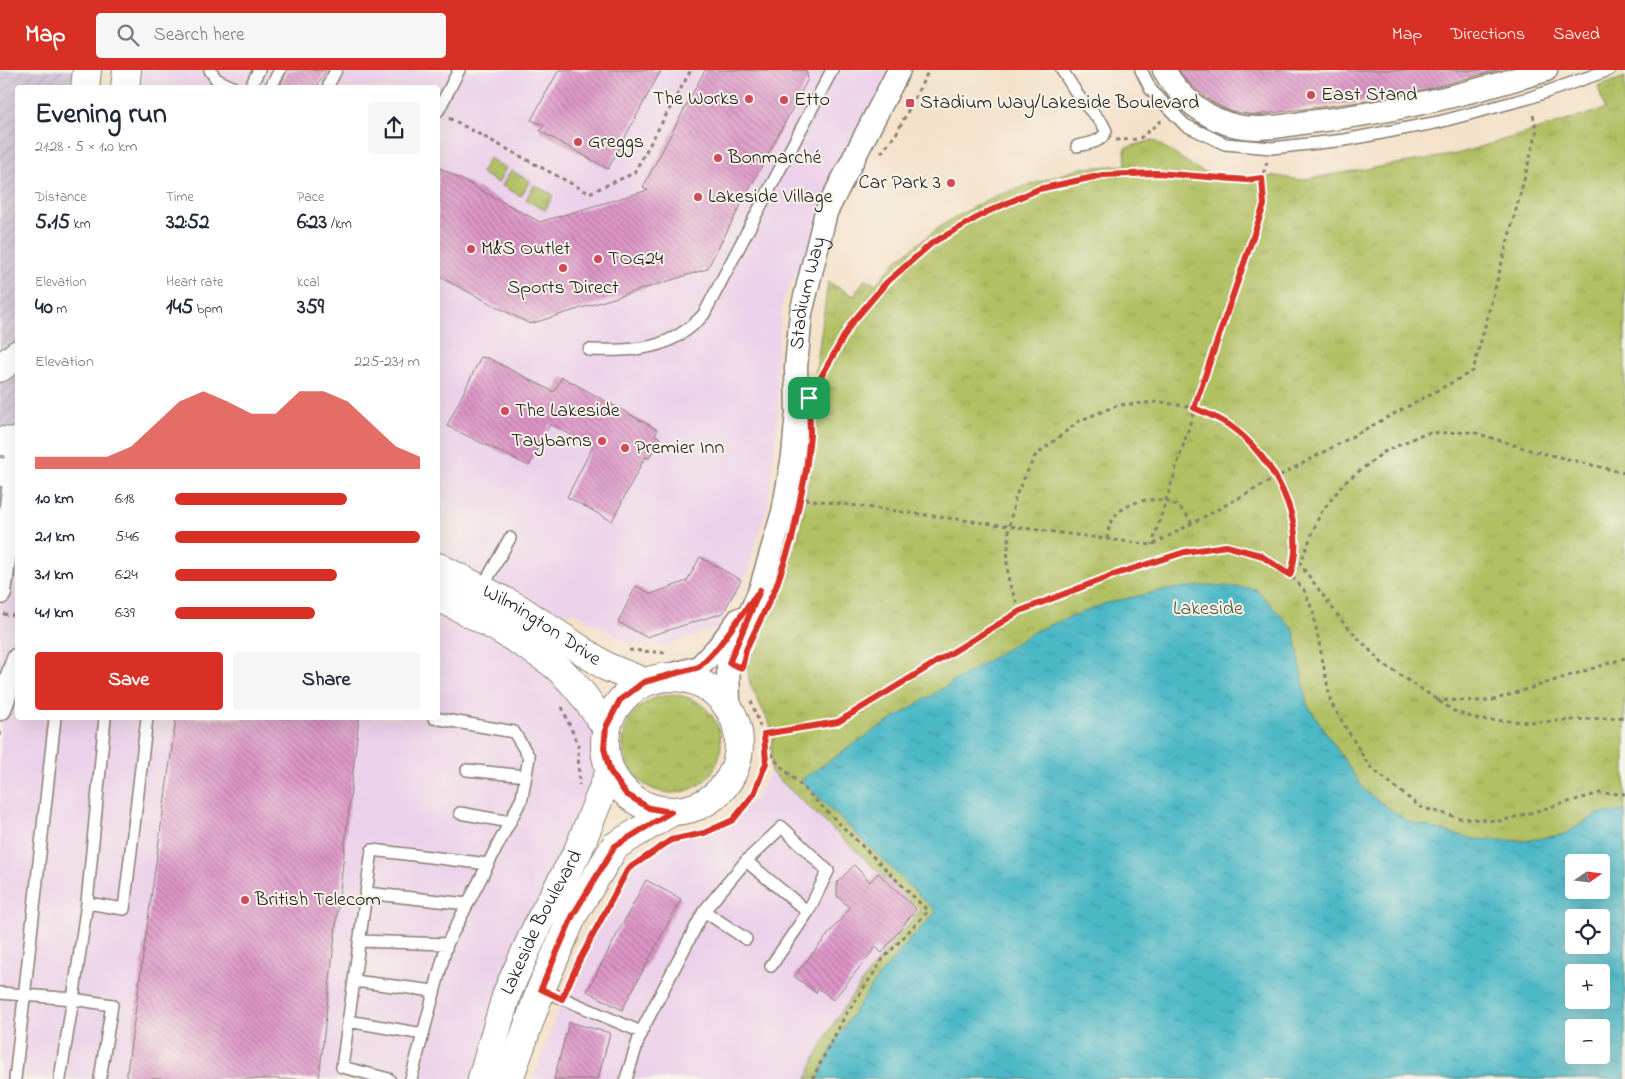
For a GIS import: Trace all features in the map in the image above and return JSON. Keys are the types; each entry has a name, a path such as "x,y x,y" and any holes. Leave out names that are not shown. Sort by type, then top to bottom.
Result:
{"main road":[{"path":"84,85 87,70"},
{"path":"125,85 126,70"},
{"path":"0,368 15,356"},
{"path":"0,441 15,444"},
{"path":"10,468 15,453"},
{"name":"Wilmington Drive","path":"440,568 518,608 607,667 655,679"},
{"name":"Wilmington Drive","path":"440,598 459,607 550,661 586,698 606,727"},
{"path":"689,678 738,699 740,743 736,767 731,778 716,796 702,806 671,812 649,808 626,794 610,771 604,748 606,727 620,700 655,679 689,678"},
{"name":"Lakeside Boulevard","path":"482,1079 507,993 539,922 578,851 610,771"},
{"name":"Lakeside Boulevard","path":"509,1079 541,989 573,915 615,846 671,812"}],"street":[{"name":"Stadium Way","path":"738,699 728,665 760,590 782,512 793,456 797,411 796,367 801,313 826,212 899,70"},
{"path":"1164,70 1171,82 1211,118 1238,126 1270,127 1358,117 1416,106 1546,70"},
{"path":"0,593 10,468"},
{"name":"Stadium Way","path":"655,679 699,667 718,647 760,590"},
{"path":"0,709 15,667"}],"lane":[{"path":"210,70 211,76 227,85"},
{"path":"252,85 259,70"},
{"path":"272,85 280,70"},
{"path":"329,84 336,70"},
{"path":"441,114 459,70"},
{"path":"589,350 632,351 675,339 692,328 704,314 832,70"},
{"path":"1062,70 1081,100 1102,123 1106,131 1103,138 1097,142 1077,146"},
{"path":"1140,70 1151,90 1185,125 1225,144 1272,148 1354,139 1439,122 1529,98 1609,70"},
{"path":"481,590 510,538"},
{"path":"411,1079 447,944 522,798 529,758 514,732 440,719"},
{"path":"16,1079 55,720"},
{"path":"60,1079 87,903 105,720"},
{"path":"87,903 124,909 147,720"},
{"path":"466,770 526,776"},
{"path":"460,813 510,822"},
{"path":"626,1079 641,1032 704,911 746,861 782,826 828,872 808,912 771,966"},
{"path":"389,1079 342,1068 372,850 488,864"},
{"path":"746,861 808,912"},
{"path":"366,893 467,904"},
{"path":"704,911 746,939"},
{"path":"359,941 447,944"},
{"path":"354,980 434,991"},
{"path":"541,989 641,1032"},
{"path":"0,993 112,1005 100,1079"},
{"path":"348,1021 423,1034"}],"path":[{"path":"441,114 589,193 634,173 691,70"},
{"path":"879,155 896,134 929,70"},
{"path":"800,506 802,498 1152,545 1472,371 1536,131 1529,98"},
{"path":"1103,138 1120,141 1139,139 1171,111"},
{"path":"813,389 851,324 886,283 932,243 987,212 1039,189 1103,175 1157,173 1247,180 1262,178 1264,205 1194,408 1152,545"},
{"path":"1020,611 1010,583 1007,565 1009,527 1016,495 1035,456 1079,421 1118,405 1161,402 1194,408 1228,424 1258,450 1278,478 1295,528 1296,559 1290,575"},
{"path":"1290,575 1300,564 1320,514 1344,483 1384,452 1426,433 1473,432 1530,450 1625,473"},
{"path":"1107,539 1112,520 1125,508 1148,500 1166,501 1180,508 1192,524"},
{"path":"764,734 838,722 1020,611 1113,575 1185,552 1226,546 1260,555 1290,575 1304,590 1313,612 1331,703 1369,766 1420,808 1460,818 1501,821 1600,793 1625,794"},
{"path":"1300,564 1342,621 1382,663 1454,711 1480,720 1536,722 1625,717"},
{"path":"0,613 15,616"},
{"path":"620,646 629,650 669,653 677,651"},
{"path":"1436,700 1490,701 1625,658"},
{"path":"738,699 764,734 774,759 928,911 883,959 845,1016 812,1079"},
{"path":"561,705 578,745 579,788"},
{"path":"671,840 704,833 733,820 754,794 766,763 764,734"},
{"path":"628,869 656,850"},
{"path":"579,961 619,886"}],"shaded area":[{"path":"0,70 87,70 85,85 15,85 15,580 0,600"},
{"path":"142,70 899,70 783,300 777,359 778,418 768,504 744,582 717,628 663,646 630,644 576,613 518,608 440,568 440,85 140,85"},
{"path":"15,585 15,720 440,720 440,598 550,661 606,727 610,771 482,1079 0,1079 0,600"},
{"path":"771,772 921,910 879,959 837,1019 807,1079 534,1079 562,999 579,961 628,869 671,840 704,833 733,820 755,799"}],"green space":[{"name":"Lakeside","path":"1625,77 1625,1079 807,1079 827,1034 841,1012 872,969 920,910 771,772 772,729 750,684 747,665 797,543 815,448 815,377 828,282 854,296 864,280 876,284 897,260 945,223 992,197 1082,168 1126,165 1125,148 1153,140 1201,171 1247,180 1276,176 1300,180 1457,154 1605,109 1598,87"},
{"path":"489,158 506,168 498,183 481,173"},
{"path":"511,170 530,181 521,196 502,186"},
{"path":"534,185 553,195 545,210 526,200"},
{"path":"672,695 691,699 706,710 717,725 721,744 717,763 706,778 691,789 672,793 653,789 638,778 627,763 623,744 627,725 638,710 653,699"}],"water":[{"name":"Lakeside","path":"1210,585 1256,589 1294,630 1307,704 1365,791 1407,821 1474,839 1525,841 1565,834 1597,814 1625,811 1625,1079 818,1079 854,1011 901,949 936,912 801,780 872,732 1037,630 1107,603 1164,590"}],"building":[{"path":"287,70 326,70 318,85 280,85"},
{"path":"559,70 661,70 608,169 540,131 544,125 531,120"},
{"name":"Lakeside Village","path":"705,70 806,70 808,79 707,269 530,324 440,277 440,168 540,222 648,190 643,187"},
{"name":"East Stand","path":"1179,70 1499,70 1426,89 1367,101 1255,115 1230,111 1212,102 1190,84"},
{"path":"481,357 488,358 554,392 562,377 658,430 655,435 660,438 649,458 645,457 612,521 567,497 593,446 550,424 529,466 447,426"},
{"path":"700,557 741,580 723,613 646,637 618,622 636,586 651,594 687,581"},
{"name":"British Telecom","path":"176,720 359,720 319,1079 126,1079"},
{"path":"854,865 870,882 878,873 916,909 882,953 876,947 833,1000 818,988 816,993 794,976 850,908 837,896 837,883"},
{"path":"646,880 681,899 622,1010 587,991"},
{"path":"569,1022 610,1033 598,1079 554,1079"}],"place":[{"name":"East Stand","path":"1311,95"},
{"name":"The Works","path":"749,99"},
{"name":"Etto","path":"784,100"},
{"name":"Stadium Way/Lakeside Boulevard","path":"910,103"},
{"name":"Greggs","path":"578,142"},
{"name":"Bonmarché","path":"718,158"},
{"name":"Car Park 3","path":"951,183"},
{"name":"Lakeside Village","path":"698,197"},
{"name":"M&S Outlet","path":"471,249"},
{"name":"TOG24","path":"598,259"},
{"name":"Sports Direct","path":"563,268"},
{"name":"The Lakeside","path":"505,411"},
{"name":"Taybarns","path":"602,441"},
{"name":"Premier Inn","path":"625,448"},
{"name":"British Telecom","path":"245,900"}],"route":[{"path":"1157,173 1247,180 1262,178 1264,205 1194,408 1228,424 1258,450 1278,478 1295,528 1296,559 1290,575 1260,555 1226,546 1185,552 1113,575 1020,611 838,722 764,734 766,763 754,794 733,820 704,833 671,840 628,869 579,961 562,999 541,989 573,915 615,846 671,812 649,808 626,794 610,771 604,748 606,727 620,700 644,682 699,667 718,647 760,590 729,663 742,668 746,650 776,587 792,539 802,498 806,470 810,435 809,398 851,324 886,283 932,243 987,212 1039,189 1103,175 1157,173"}]}
